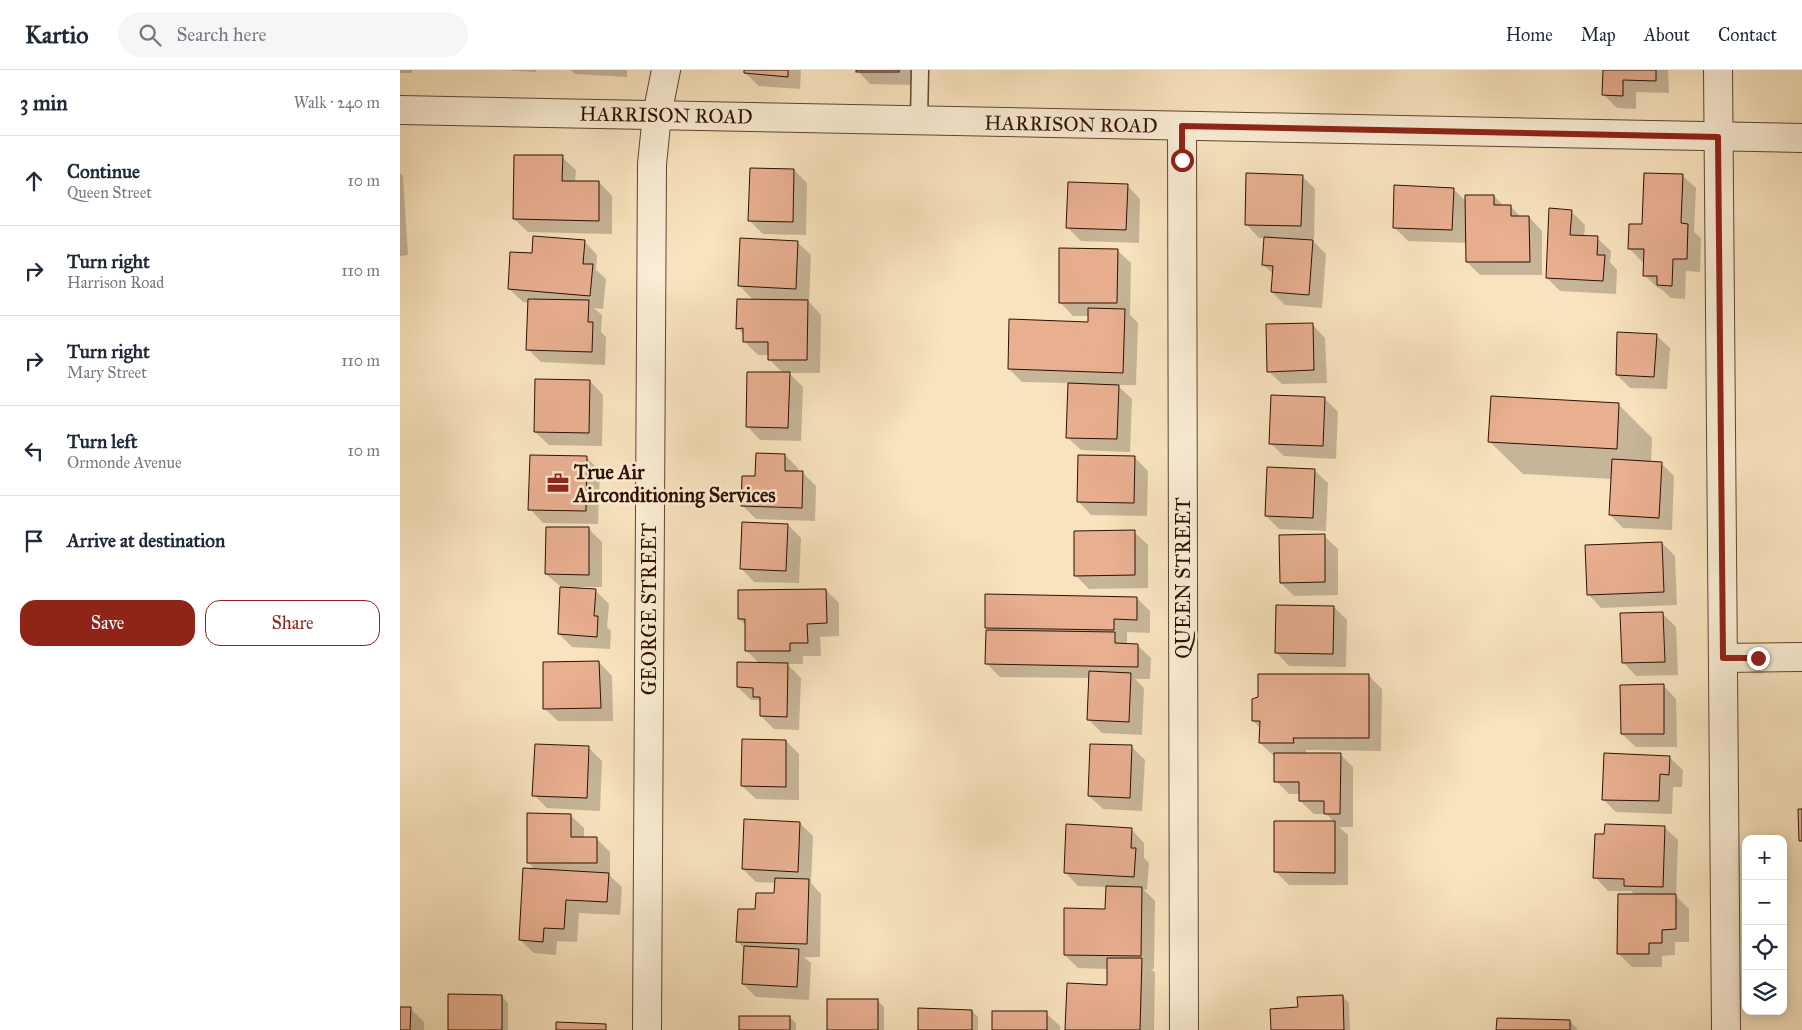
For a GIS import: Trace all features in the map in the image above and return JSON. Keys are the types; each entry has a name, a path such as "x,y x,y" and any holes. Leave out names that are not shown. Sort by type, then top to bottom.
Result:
{"street":[{"name":"GEORGE STREET","path":"647,1030 652,174 657,115 666,70"},
{"path":"1718,70 1726,1030"},
{"name":"HARRISON ROAD","path":"400,110 1802,138"},
{"name":"QUEEN STREET","path":"1182,126 1184,1030"},
{"path":"1723,658 1802,657"}],"lane":[{"path":"919,121 920,70"}],"building":[{"path":"744,70 788,70 788,77 744,73"},
{"path":"856,70 899,70 899,72 856,72"},
{"path":"1603,70 1656,70 1656,81 1623,80 1623,96 1602,95"},
{"path":"514,155 563,155 562,181 599,181 599,221 513,219"},
{"path":"750,168 794,169 793,222 748,221"},
{"path":"1246,173 1303,175 1301,226 1245,225"},
{"path":"1644,173 1683,174 1681,223 1688,224 1687,259 1673,259 1672,286 1657,285 1657,276 1643,276 1644,249 1628,249 1629,224 1642,224"},
{"path":"1068,182 1128,184 1126,230 1066,228"},
{"path":"1394,185 1454,188 1452,230 1393,228"},
{"path":"1465,195 1494,195 1494,205 1511,205 1511,216 1529,216 1530,262 1466,262"},
{"path":"1549,208 1572,210 1570,235 1598,236 1597,255 1605,255 1603,281 1546,278"},
{"path":"533,236 585,240 583,264 593,264 590,296 508,289 510,252 532,253"},
{"path":"1264,237 1313,240 1309,295 1271,292 1273,266 1262,265"},
{"path":"740,238 798,241 796,289 738,286"},
{"path":"1059,248 1118,249 1117,303 1059,303"},
{"path":"528,299 589,300 588,322 593,322 592,352 526,350"},
{"path":"737,299 808,300 807,360 768,360 768,342 743,342 743,328 736,329"},
{"path":"1088,308 1125,309 1123,373 1008,369 1009,319 1088,322"},
{"path":"1313,323 1314,370 1267,372 1266,324"},
{"path":"1617,332 1657,334 1654,377 1616,375"},
{"path":"747,372 790,372 788,428 746,427"},
{"path":"535,379 590,380 589,433 534,432"},
{"path":"1068,383 1119,385 1117,439 1066,438"},
{"path":"1271,395 1325,397 1323,446 1269,444"},
{"path":"1491,396 1619,403 1617,449 1488,442"},
{"path":"756,453 785,454 785,471 803,471 802,508 741,506 742,476 755,476"},
{"path":"530,455 587,456 586,511 528,510"},
{"path":"1078,455 1135,456 1134,503 1077,502"},
{"path":"1612,459 1662,462 1659,518 1609,515"},
{"path":"1267,467 1315,469 1313,518 1265,516"},
{"path":"742,522 788,524 786,571 740,569"},
{"path":"546,527 589,527 589,575 545,574"},
{"path":"1135,530 1135,575 1074,576 1074,531"},
{"path":"1325,534 1325,582 1280,583 1279,535"},
{"path":"1662,542 1664,592 1587,595 1585,545"},
{"path":"560,587 596,589 594,616 598,616 597,637 558,634"},
{"path":"826,589 827,623 807,624 808,643 790,643 790,651 745,651 745,619 738,619 738,590"},
{"path":"985,594 1137,597 1137,620 1114,619 1114,630 985,628"},
{"path":"1276,605 1334,606 1333,654 1275,653"},
{"path":"1663,612 1665,662 1622,663 1620,613"},
{"path":"986,630 1115,632 1115,643 1138,644 1138,667 985,664"},
{"path":"599,661 601,708 543,709 543,662"},
{"path":"737,662 788,663 787,717 760,716 760,697 753,697 753,688 737,687"},
{"path":"1089,671 1131,673 1129,722 1087,720"},
{"path":"1258,674 1369,674 1369,738 1293,738 1294,743 1259,743 1260,721 1252,721 1252,699 1258,697"},
{"path":"1664,684 1664,734 1621,734 1620,685"},
{"path":"742,739 786,740 786,787 741,786"},
{"path":"535,744 589,746 587,798 532,796"},
{"path":"1090,744 1132,745 1130,798 1088,796"},
{"path":"1274,753 1341,753 1340,814 1324,814 1324,801 1299,801 1299,782 1274,782"},
{"path":"1604,753 1670,756 1669,775 1660,774 1659,801 1602,800"},
{"path":"1798,809 1802,809 1802,841 1799,841"},
{"path":"527,813 571,814 571,837 597,837 597,863 527,863"},
{"path":"744,819 800,822 798,872 742,869"},
{"path":"1274,821 1335,821 1335,873 1274,872"},
{"path":"1066,824 1132,828 1131,848 1136,848 1134,877 1064,873"},
{"path":"1605,824 1665,826 1663,887 1624,886 1624,879 1593,878 1595,834 1604,834"},
{"path":"523,868 609,873 607,902 566,900 564,929 544,928 543,942 519,940"},
{"path":"775,878 809,879 807,944 736,942 738,909 755,909 756,893 774,893"},
{"path":"1106,886 1142,887 1141,956 1064,955 1064,908 1105,909"},
{"path":"1618,894 1676,894 1676,929 1662,930 1662,943 1649,943 1649,954 1617,954"},
{"path":"744,946 799,949 797,987 742,984"},
{"path":"1107,958 1142,958 1140,1030 1065,1030 1067,983 1107,985"},
{"path":"448,994 502,995 502,1030 448,1030"},
{"path":"1343,995 1344,1030 1271,1030 1270,1009 1298,1007 1297,997"},
{"path":"827,999 878,999 878,1030 827,1030"},
{"path":"400,1007 411,1007 410,1030 400,1030"},
{"path":"918,1008 972,1010 972,1030 918,1030"},
{"path":"992,1011 1047,1011 1047,1030 992,1030"},
{"path":"739,1016 790,1016 790,1030 739,1030"},
{"path":"1497,1018 1570,1020 1570,1030 1496,1030"},
{"path":"556,1022 606,1024 606,1030 556,1030"}],"place":[{"name":"True Air Airconditioning Services","path":"558,483"}],"route":[{"path":"1182,160 1182,126 1718,137 1723,658 1758,658"}]}
